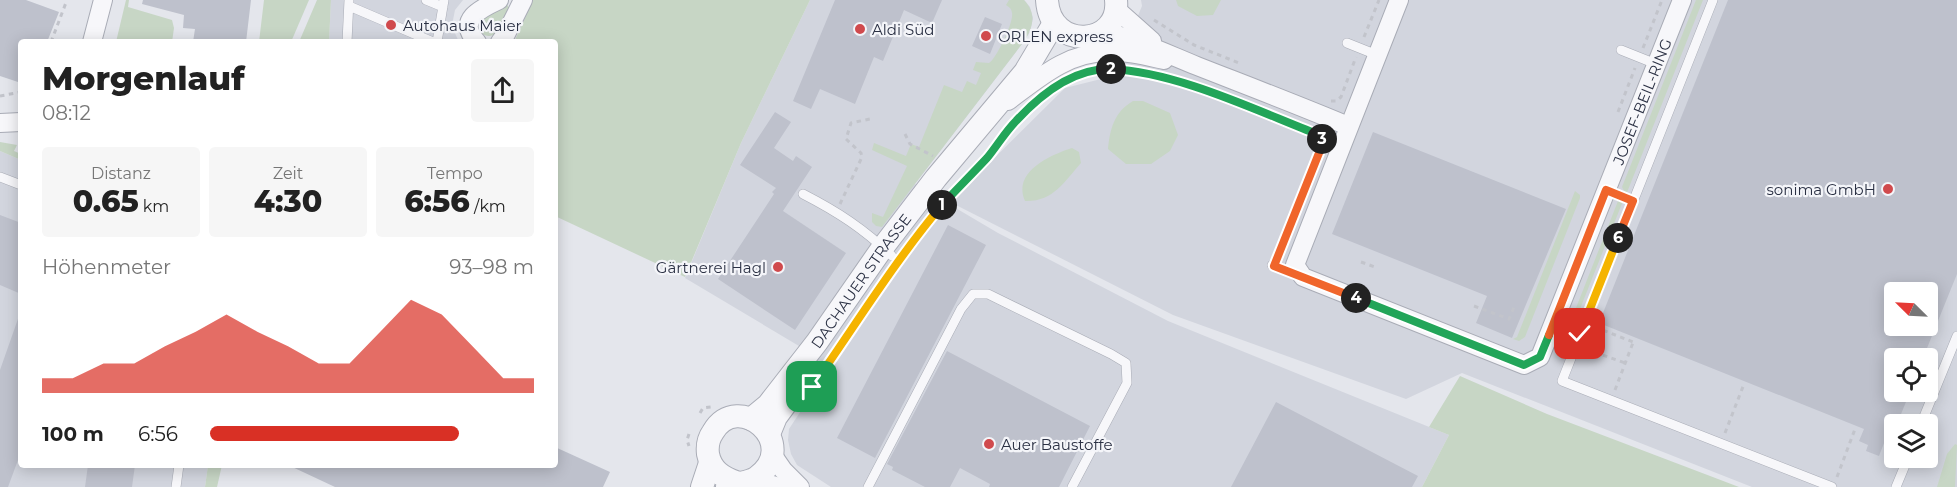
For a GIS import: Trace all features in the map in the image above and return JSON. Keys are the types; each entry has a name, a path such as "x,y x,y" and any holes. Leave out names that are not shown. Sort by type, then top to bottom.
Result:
{"street":[{"path":"93,39 103,0"},
{"path":"474,39 470,34 471,19 477,11 499,0"},
{"path":"502,39 523,0"},
{"path":"1047,0 1048,12 1062,29 1086,37 1102,31 1110,23 1116,5 1165,51"},
{"path":"1303,277 1295,265 1348,126 1368,52 1399,0"},
{"name":"JOSEF-BEIL-RING","path":"1303,277 1524,365 1540,357 1606,190 1648,61 1682,0"},
{"name":"DACHAUER STRASSE","path":"751,419 768,405 891,255 942,190 968,142 1062,29"},
{"path":"1102,31 1126,36 1165,51 1194,65 1348,126"},
{"path":"992,112 1039,78 1078,56 1119,52 1194,65"},
{"path":"0,123 18,122"},
{"name":"DACHAUER STRASSE","path":"739,483 767,468 779,413 840,333 891,255"},
{"path":"702,487 710,463 708,444 715,428 736,417 751,419 764,427 783,470 800,487"},
{"path":"710,463 717,473 726,479 739,483 779,487"}],"lane":[{"path":"426,0 444,4 438,39"},
{"path":"1713,0 1562,381 1832,487"},
{"path":"347,39 349,3 426,39"},
{"path":"1347,43 1368,52"},
{"path":"1621,50 1648,61"},
{"path":"0,177 18,184"},
{"path":"1606,190 1633,201"},
{"path":"803,194 837,211 891,255"},
{"path":"1273,265 1303,277"},
{"path":"880,487 869,484 961,309 973,294 988,294 1126,363 1127,383 1072,487"},
{"path":"1926,414 1957,336"},
{"path":"176,487 179,468"},
{"path":"1896,487 1904,468"}],"path":[{"path":"52,39 67,0"},
{"path":"1330,101 1336,101 1341,97 1368,52 1379,0"},
{"path":"1615,120 1648,61 1662,0"},
{"path":"1150,17 1194,45 1247,66"},
{"path":"1158,75 1192,86 1321,137 1323,143 1273,265"},
{"path":"0,96 18,93"},
{"path":"922,229 1015,122 1043,97"},
{"path":"837,211 862,157 861,153 846,139 846,135 851,123 870,119"},
{"path":"905,134 910,144 938,158"},
{"path":"1287,235 1293,238"},
{"path":"891,255 916,237"},
{"path":"1361,262 1375,267"},
{"path":"806,395 886,278"},
{"path":"1474,306 1509,319 1515,307"},
{"path":"1585,323 1634,341 1611,400"},
{"path":"1576,345 1625,363"},
{"path":"1721,443 1744,384"},
{"path":"700,413 707,406 719,406"},
{"path":"1837,477 1855,429"}],"shaded area":[{"name":"Autohaus Maier","path":"331,0 463,0 455,10 453,20 458,39 329,39"},
{"path":"810,0 1024,0 1030,7 1033,18 1030,32 915,184 998,233 1168,321 1449,435 1422,487 831,487 797,465 791,454 788,440 789,429 823,377 799,346 685,278 741,143"},
{"path":"1141,0 1957,0 1957,487 1752,487 1462,373 1406,399 1173,315 950,202 1065,88 1113,76 1142,6"},
{"path":"0,151 18,159 18,468 208,468 205,487 0,487"}],"green space":[{"path":"126,0 129,0 128,7 172,20 174,28 172,39 117,39"},
{"path":"264,0 309,0 292,39 259,39"},
{"path":"317,0 331,0 329,39 300,39"},
{"path":"533,0 810,0 741,143 685,277 558,217 558,39 515,39"},
{"path":"1009,0 1024,0 1032,14 1032,24 1025,40 882,227 876,226 872,222 872,213 883,217 907,166 872,150 874,143 906,156 911,144 919,147 944,85 962,92 967,81 976,85 981,73 973,70 976,62 989,63 996,55 1012,18 1011,10 1006,5"},
{"path":"1176,0 1221,0 1213,15 1197,16 1178,6"},
{"path":"1696,0 1703,0 1626,195 1622,187"},
{"path":"507,4 510,10 495,34 486,36 478,29 480,18"},
{"path":"1133,101 1143,101 1170,113 1178,135 1170,151 1151,164 1126,164 1108,149 1117,116"},
{"path":"0,142 17,145 14,151 18,153 18,159 0,151"},
{"path":"1072,148 1079,152 1081,163 1069,177 1051,194 1025,201 1022,191 1028,173 1044,160"},
{"path":"1575,191 1580,198 1525,337 1519,341 1513,339 1517,337"},
{"path":"1618,201 1623,201 1572,329 1568,328"},
{"path":"1460,376 1547,414 1739,487 1422,487 1449,435 1429,427"},
{"path":"1955,444 1957,445 1955,487 1937,487 1947,454"},
{"path":"208,468 221,468 217,487 205,487"}],"building":[{"path":"0,0 26,0 59,12 48,39 18,39 18,82 0,76"},
{"path":"143,0 251,0 246,39 193,39 195,29 183,28 184,15 142,4"},
{"name":"Aldi Süd","path":"835,0 942,0 932,23 904,10 883,61 874,57 855,104 820,89 811,109 793,101"},
{"path":"1728,0 1957,0 1957,274 1938,321 1938,282 1884,282 1884,336 1932,336 1927,348 1884,348 1884,402 1906,402 1901,414 1884,414 1884,443 1879,456 1866,451 1868,445 1859,441 1864,429 1599,323"},
{"path":"985,17 1002,24 990,54 972,46"},
{"path":"775,112 791,122 774,148 793,161 796,156 812,167 783,211 846,253 795,330 718,279 774,194 772,192 776,188 740,165"},
{"path":"1373,132 1566,209 1512,338 1476,323 1487,296 1332,234"},
{"path":"0,215 18,222 18,293 0,285"},
{"path":"948,225 986,245 875,458 837,438"},
{"path":"18,319 18,460 8,487 0,487 0,370"},
{"path":"947,351 1090,426 1059,487 989,487 990,484 960,468 950,487 925,487 892,470 893,467 887,464"},
{"path":"1276,402 1418,476 1412,487 1231,487"},
{"path":"558,448 610,472 603,487 335,487 294,468 558,468"},
{"path":"88,468 135,468 132,487 85,487"}],"place":[{"name":"Autohaus Maier","path":"391,25"},
{"name":"Aldi Süd","path":"860,29"},
{"name":"ORLEN express","path":"986,36"},
{"name":"sonima GmbH","path":"1888,189"},
{"name":"Gärtnerei Hagl","path":"778,267"},
{"name":"Auer Baustoffe","path":"989,444"}],"route":[{"path":"812,387 922,229 981,165 1015,122 1071,76 1107,68 1158,75 1317,134 1323,143 1274,266 1524,365 1540,357 1606,190 1633,201 1580,334"}]}
